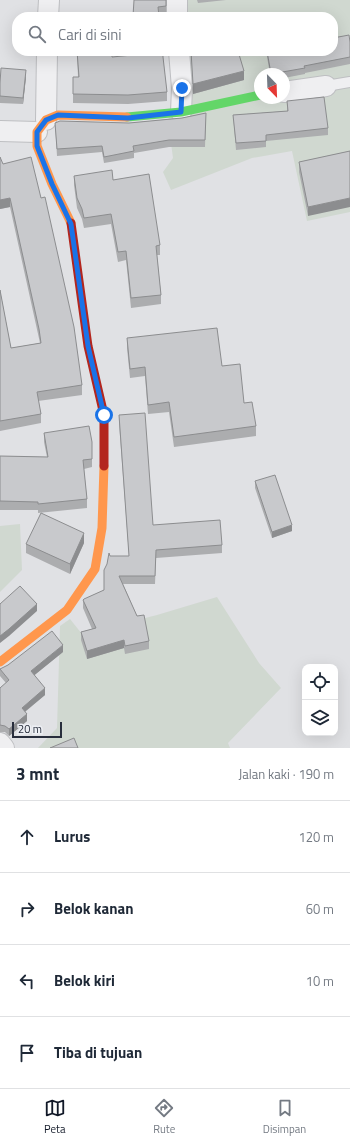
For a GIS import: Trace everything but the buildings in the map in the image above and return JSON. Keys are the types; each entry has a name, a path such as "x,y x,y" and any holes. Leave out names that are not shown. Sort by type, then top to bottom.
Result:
{"street":[{"path":"48,12 49,0"},
{"path":"177,0 177,12"},
{"path":"0,662 68,610 95,569 102,528 104,415 88,346 71,224 52,184 37,146 41,126 48,56"},
{"path":"179,56 182,88 181,112"},
{"path":"290,91 326,86"},
{"path":"0,130 41,126 58,115 128,118 181,112 254,96"},
{"path":"0,743 4,748"}],"lane":[{"path":"326,86 350,82"}],"shaded area":[{"path":"183,0 350,0 350,212 307,221 292,151 252,158 171,190 163,172 173,158 168,121 183,56 338,56 338,12 183,12"},
{"path":"20,524 22,570 0,592 0,526"},
{"path":"217,597 259,663 281,688 228,743 230,748 38,748 57,728 60,626 70,619 82,634 157,615"}],"traffic: fast":[{"path":"127,117 181,112 254,96"}],"traffic: slow":[{"path":"71,223 52,184 37,146 37,132 46,120 58,115 127,117"},
{"path":"0,662 67,610 95,569 102,528 104,466"}],"traffic: jam":[{"path":"71,223 88,346 104,415 104,466"}],"route":[{"path":"104,415 88,346 71,224 52,184 37,146 37,132 46,120 58,115 128,118 181,112 182,88"}]}
